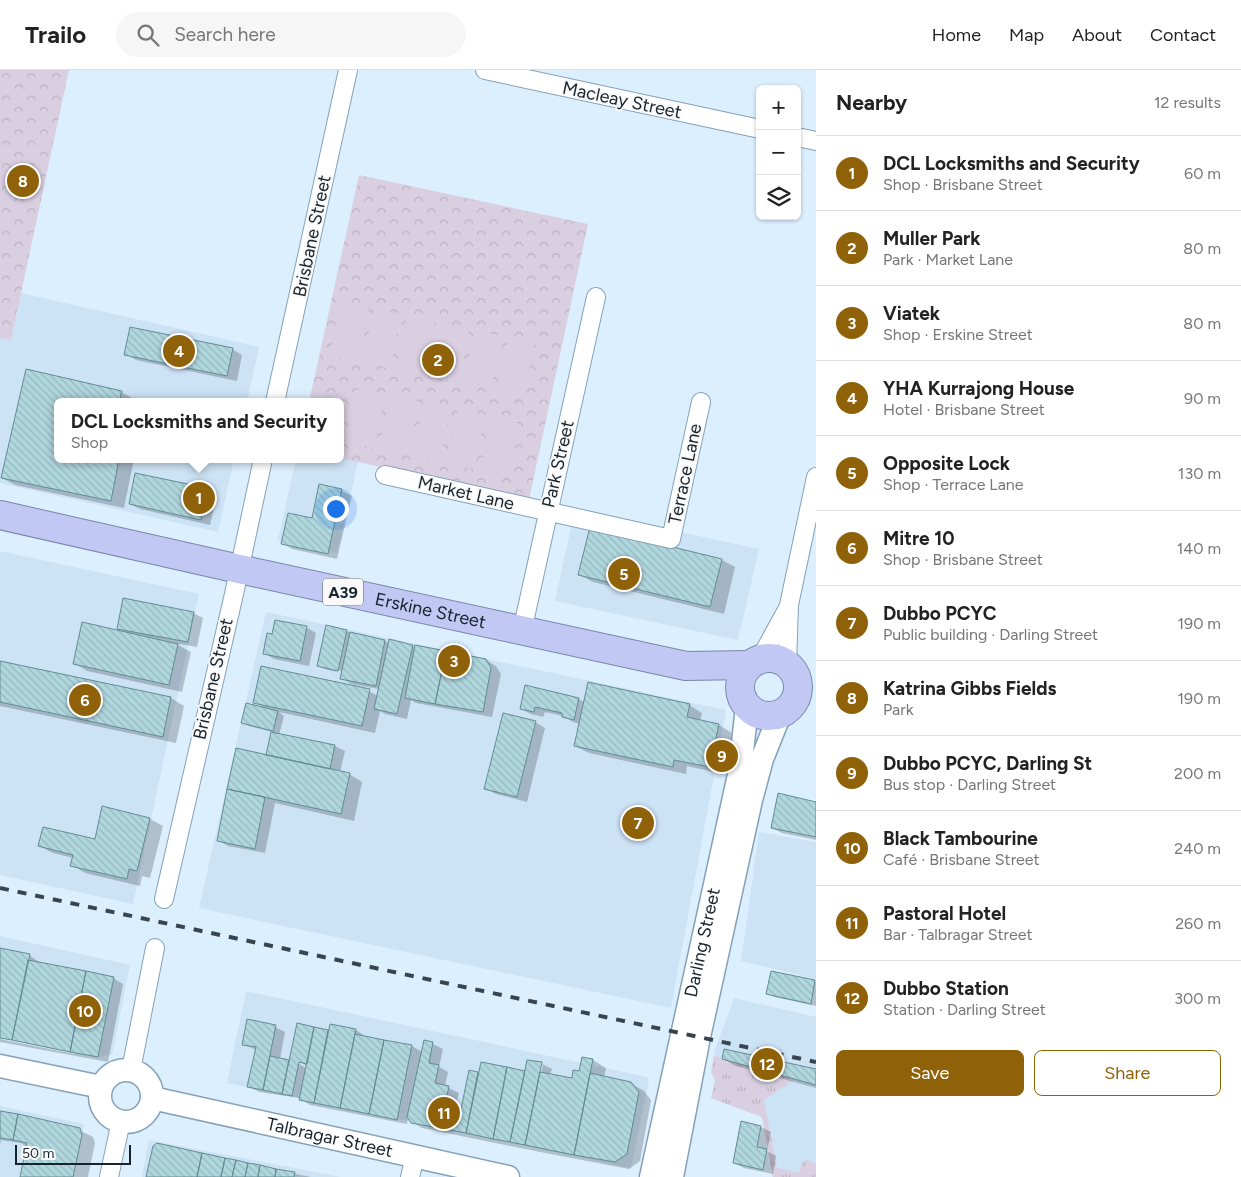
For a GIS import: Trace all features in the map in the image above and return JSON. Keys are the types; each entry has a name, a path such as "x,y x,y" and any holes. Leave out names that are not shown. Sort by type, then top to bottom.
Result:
{"highway":[{"name":"Erskine Street","path":"0,515 686,666 754,662"},
{"name":"A39","path":"754,662 769,658 779,659 800,675"},
{"path":"744,703 739,690 740,681 743,672 754,662"},
{"name":"Erskine Street","path":"686,666 744,703"},
{"path":"796,708 795,700 800,675"},
{"name":"A39","path":"744,703 762,716 771,716 796,708"}],"street":[{"name":"Brisbane Street","path":"276,398 348,70"},
{"name":"Macleay Street","path":"485,70 756,128"},
{"path":"801,138 816,141"},
{"name":"Park Street","path":"522,631 596,297"},
{"name":"Terrace Lane","path":"548,511 671,539 700,402"},
{"name":"Brisbane Street","path":"164,899 261,463"},
{"name":"Market Lane","path":"385,475 548,511"},
{"path":"754,662 789,605 816,477"},
{"path":"789,605 800,675"},
{"name":"Darling Street","path":"651,1177 740,770 744,703"},
{"name":"Darling Street","path":"672,1177 701,1029 751,800 762,759 796,708"},
{"path":"131,1070 155,948"},
{"path":"0,1066 101,1087"},
{"path":"124,1069 137,1072 150,1085 151,1105 142,1117 128,1122 112,1118 101,1104 101,1087 110,1075 124,1069"},
{"name":"Talbragar Street","path":"152,1098 412,1167 508,1177"},
{"path":"109,1177 121,1121"}],"shaded area":[{"path":"21,293 259,347 248,398 54,398 54,463 233,463 218,532 0,483 0,338 11,340"},
{"path":"344,459 358,462 337,553 278,540 295,463 344,463"},
{"path":"572,523 677,546 680,532 759,549 738,640 555,601"},
{"path":"0,551 199,594 133,904 0,875"},
{"path":"266,612 726,710 671,1008 199,908"},
{"path":"759,832 816,842 816,979 741,961"},
{"path":"0,936 130,965 112,1055 98,1057 0,1038"},
{"path":"246,991 647,1077 649,1080 631,1168 227,1083"},
{"path":"734,998 816,1017 816,1177 773,1177 762,1117 711,1098 715,1081 715,1050"},
{"path":"0,1106 84,1124 73,1177 0,1177"},
{"path":"149,1140 341,1177 142,1177"}],"green space":[{"path":"0,70 69,70 11,340 0,338"},
{"path":"359,175 588,224 529,500 344,459 344,398 310,398"},
{"path":"341,302 369,307 357,361 330,356"},
{"path":"374,308 401,314 390,368 363,362"},
{"path":"407,316 435,321 424,375 396,369"},
{"path":"442,323 469,328 458,382 430,377"},
{"path":"475,330 502,336 491,389 464,384"},
{"path":"508,337 535,342 524,396 496,391"},
{"path":"357,389 385,395 374,448 346,443"},
{"path":"391,395 418,401 407,455 379,449"},
{"path":"424,402 451,408 440,462 413,456"},
{"path":"458,410 485,415 474,469 447,464"},
{"path":"491,417 518,423 507,477 480,471"},
{"path":"714,1055 722,1059 795,1077 794,1080 764,1100 777,1168 799,1173 803,1161 807,1160 816,1164 816,1177 773,1177 762,1117 711,1098 715,1081 711,1072"}],"building":[{"path":"130,327 233,348 227,376 124,355"},
{"path":"26,369 122,391 120,398 54,398 54,463 118,463 111,501 1,478"},
{"path":"135,473 207,488 201,520 129,504"},
{"path":"319,484 342,489 328,554 281,544 288,513 312,518"},
{"path":"590,527 722,559 710,607 578,575"},
{"path":"123,598 194,612 188,642 117,629"},
{"path":"275,620 307,626 300,661 263,654 267,633 272,634"},
{"path":"82,622 178,644 169,685 73,664"},
{"path":"326,625 347,630 338,671 317,666"},
{"path":"350,632 385,640 376,686 340,679"},
{"path":"389,639 413,645 397,714 374,709"},
{"path":"415,645 446,651 435,704 405,698"},
{"path":"446,651 486,659 491,668 483,712 435,704"},
{"path":"0,661 171,697 163,737 0,702"},
{"path":"261,666 370,689 362,726 253,703"},
{"path":"588,682 690,704 687,717 719,724 710,767 674,760 673,767 574,746"},
{"path":"525,685 579,698 574,720 562,717 562,713 535,707 534,712 520,709"},
{"path":"246,703 278,711 273,731 241,723"},
{"path":"503,713 536,721 517,797 484,789"},
{"path":"271,732 335,745 330,769 266,755"},
{"path":"236,748 350,773 341,814 227,789"},
{"path":"227,789 265,797 255,849 217,841"},
{"path":"778,793 816,802 816,837 771,828"},
{"path":"102,806 150,818 137,871 129,869 127,879 70,866 73,855 38,846 43,827 95,839"},
{"path":"0,948 30,954 12,1040 0,1038"},
{"path":"28,960 86,971 70,1052 12,1040"},
{"path":"86,971 114,977 98,1057 70,1052"},
{"path":"771,971 815,980 811,1004 766,994"},
{"path":"247,1019 276,1025 263,1090 247,1087 256,1047 242,1045"},
{"path":"297,1023 314,1027 307,1064 299,1062 292,1096 282,1094"},
{"path":"330,1024 356,1029 340,1108 314,1103"},
{"path":"314,1027 328,1030 314,1103 299,1100"},
{"path":"355,1034 384,1040 369,1114 340,1108"},
{"path":"384,1040 412,1045 397,1120 369,1114"},
{"path":"424,1040 433,1042 429,1063 439,1065 435,1083 449,1086 445,1106 461,1109 469,1070 478,1072 466,1133 411,1123 407,1117"},
{"path":"724,1049 816,1069 816,1085 722,1059"},
{"path":"270,1056 289,1060 282,1094 263,1090"},
{"path":"582,1057 593,1059 574,1155 525,1145 540,1072 572,1078 573,1070 579,1071"},
{"path":"527,1060 542,1062 525,1145 510,1142"},
{"path":"481,1062 507,1067 493,1139 466,1133"},
{"path":"507,1067 525,1071 510,1142 493,1139"},
{"path":"590,1073 631,1082 639,1092 627,1154 615,1162 574,1155"},
{"path":"0,1111 18,1114 13,1140 0,1138"},
{"path":"18,1114 80,1128 82,1135 73,1177 20,1177 27,1143 13,1140"},
{"path":"741,1121 761,1126 757,1147 767,1149 763,1170 733,1163"},
{"path":"157,1143 202,1153 197,1177 146,1177 153,1146"},
{"path":"202,1153 225,1158 221,1177 197,1177"},
{"path":"225,1158 236,1160 232,1177 221,1177"},
{"path":"236,1160 248,1163 245,1177 232,1177"},
{"path":"248,1163 260,1165 258,1177 245,1177"},
{"path":"260,1165 276,1169 275,1177 258,1177"},
{"path":"276,1169 295,1172 294,1177 275,1177"}],"railway":[{"path":"0,888 816,1062"}],"place":[{"name":"Katrina Gibbs Fields","path":"23,181"},
{"name":"YHA Kurrajong House","path":"179,351"},
{"name":"Muller Park","path":"438,360"},
{"name":"DCL Locksmiths and Security","path":"199,498"},
{"name":"Opposite Lock","path":"624,574"},
{"name":"Viatek","path":"454,661"},
{"name":"Mitre 10","path":"85,700"},
{"name":"Dubbo PCYC, Darling St","path":"722,756"},
{"name":"Dubbo PCYC","path":"638,823"},
{"name":"Black Tambourine","path":"85,1011"},
{"name":"Dubbo Station","path":"767,1064"},
{"name":"Pastoral Hotel","path":"444,1113"}]}
